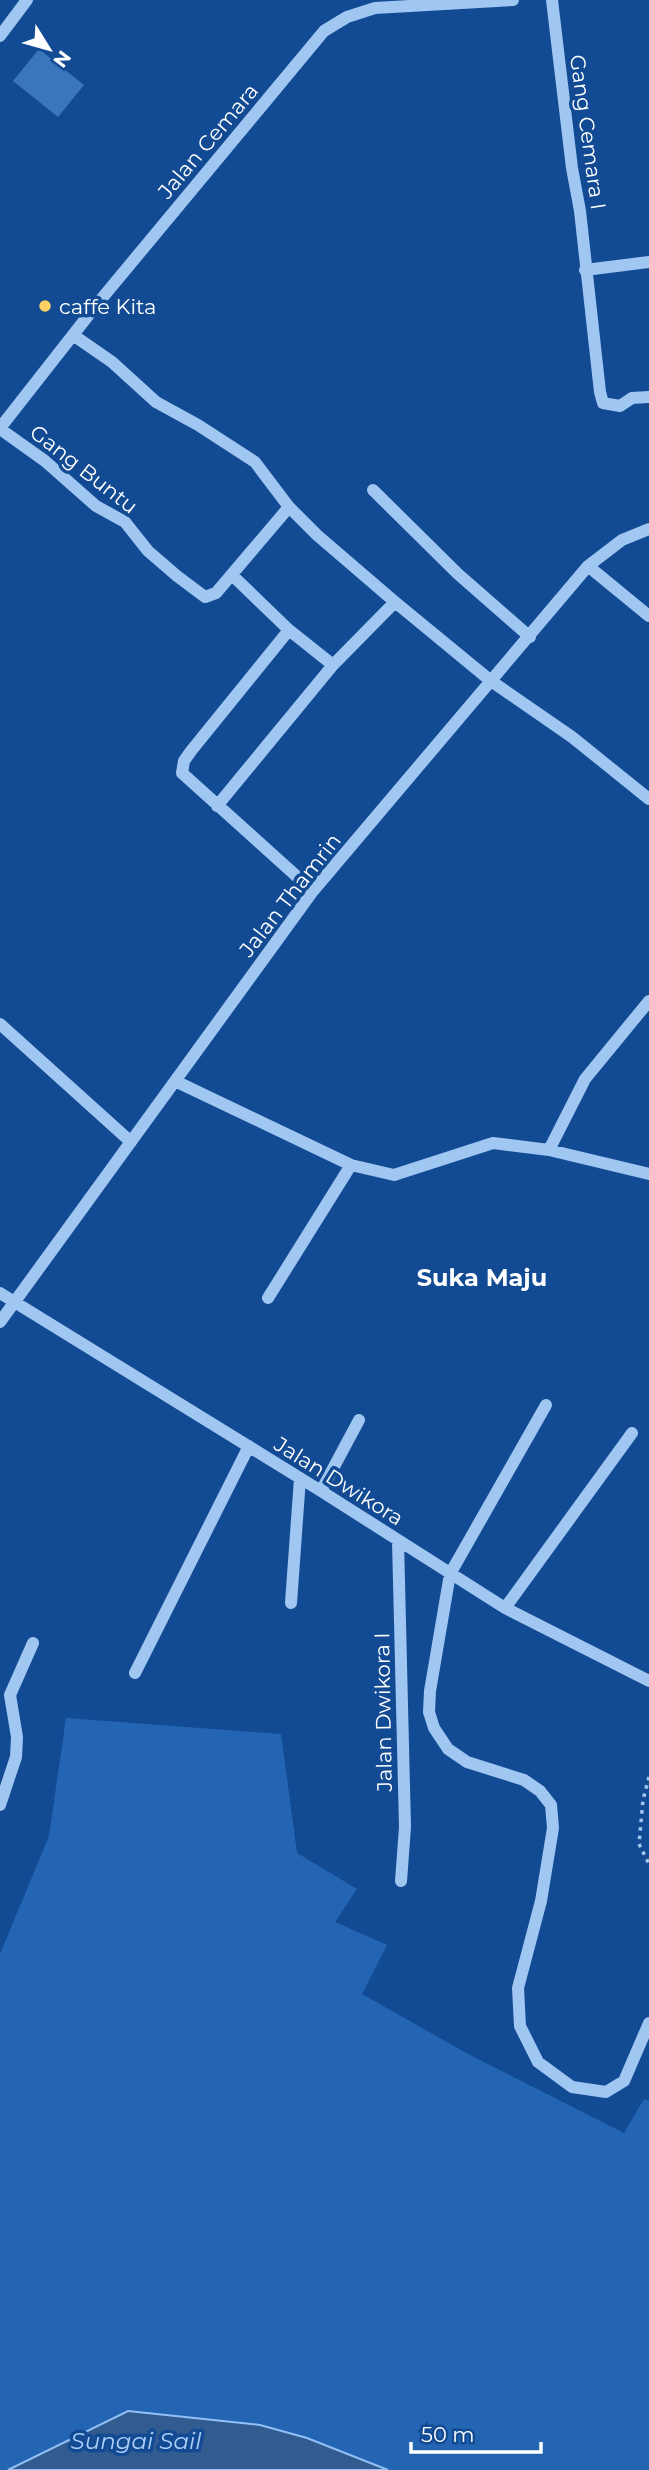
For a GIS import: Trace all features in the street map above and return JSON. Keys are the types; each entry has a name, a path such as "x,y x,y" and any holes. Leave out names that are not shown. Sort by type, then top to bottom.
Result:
{"street":[{"path":"0,36 27,0"},
{"path":"363,0 375,8"},
{"name":"Jalan Cemara","path":"0,428 73,335 324,31 348,17 375,8 513,0"},
{"name":"Gang Cemara I","path":"552,0 603,403 620,406 632,398 649,397"},
{"path":"585,270 649,262"},
{"path":"73,335 112,362 156,402 255,462 289,507 317,535 395,602 491,681 572,737 649,799"},
{"name":"Gang Buntu","path":"0,428 45,461 96,506 125,522 148,551 205,597 216,593 289,507"},
{"path":"373,490 458,574 530,637"},
{"name":"Jalan Thamrin","path":"0,1322 313,891 588,566 622,540 649,529"},
{"path":"588,566 649,616"},
{"path":"232,575 289,630 333,665"},
{"path":"217,806 333,665 395,602"},
{"path":"289,630 184,761 181,773 313,891"},
{"path":"549,1150 585,1079 649,1001"},
{"path":"0,1024 131,1142"},
{"path":"175,1081 351,1165 394,1175 493,1143 549,1150 649,1174"},
{"path":"268,1298 351,1165"},
{"path":"0,1293 15,1302"},
{"name":"Jalan Dwikora","path":"15,1302 505,1608 649,1681"},
{"path":"546,1405 450,1574 430,1691 429,1712 434,1728 448,1749 467,1762 524,1780 540,1791 551,1805 553,1828 541,1901 518,1988 520,2025 538,2062 572,2087 606,2092 624,2081 649,2023"},
{"path":"321,1491 359,1420"},
{"path":"505,1608 632,1433"},
{"path":"135,1673 249,1446"},
{"path":"291,1603 300,1478"},
{"name":"Jalan Dwikora I","path":"398,1541 405,1827 401,1881"},
{"path":"0,1805 16,1757 10,1695 33,1643"}],"path":[{"path":"649,1777 643,1800 639,1844 649,1864"}],"shaded area":[{"path":"66,1718 281,1734 297,1853 357,1889 335,1922 387,1945 362,1994 468,2054 624,2133 644,2099 649,2101 649,2470 388,2470 307,2438 260,2425 128,2411 8,2470 0,2470 0,1954 49,1836"}],"water":[{"name":"Sungai Sail","path":"128,2411 260,2425 307,2438 388,2470 8,2470"}],"building":[{"path":"39,49 84,85 58,117 13,81"}],"place":[{"name":"caffe Kita","path":"45,306"}],"district":[{"name":"Suka Maju","path":"482,1277"}]}
